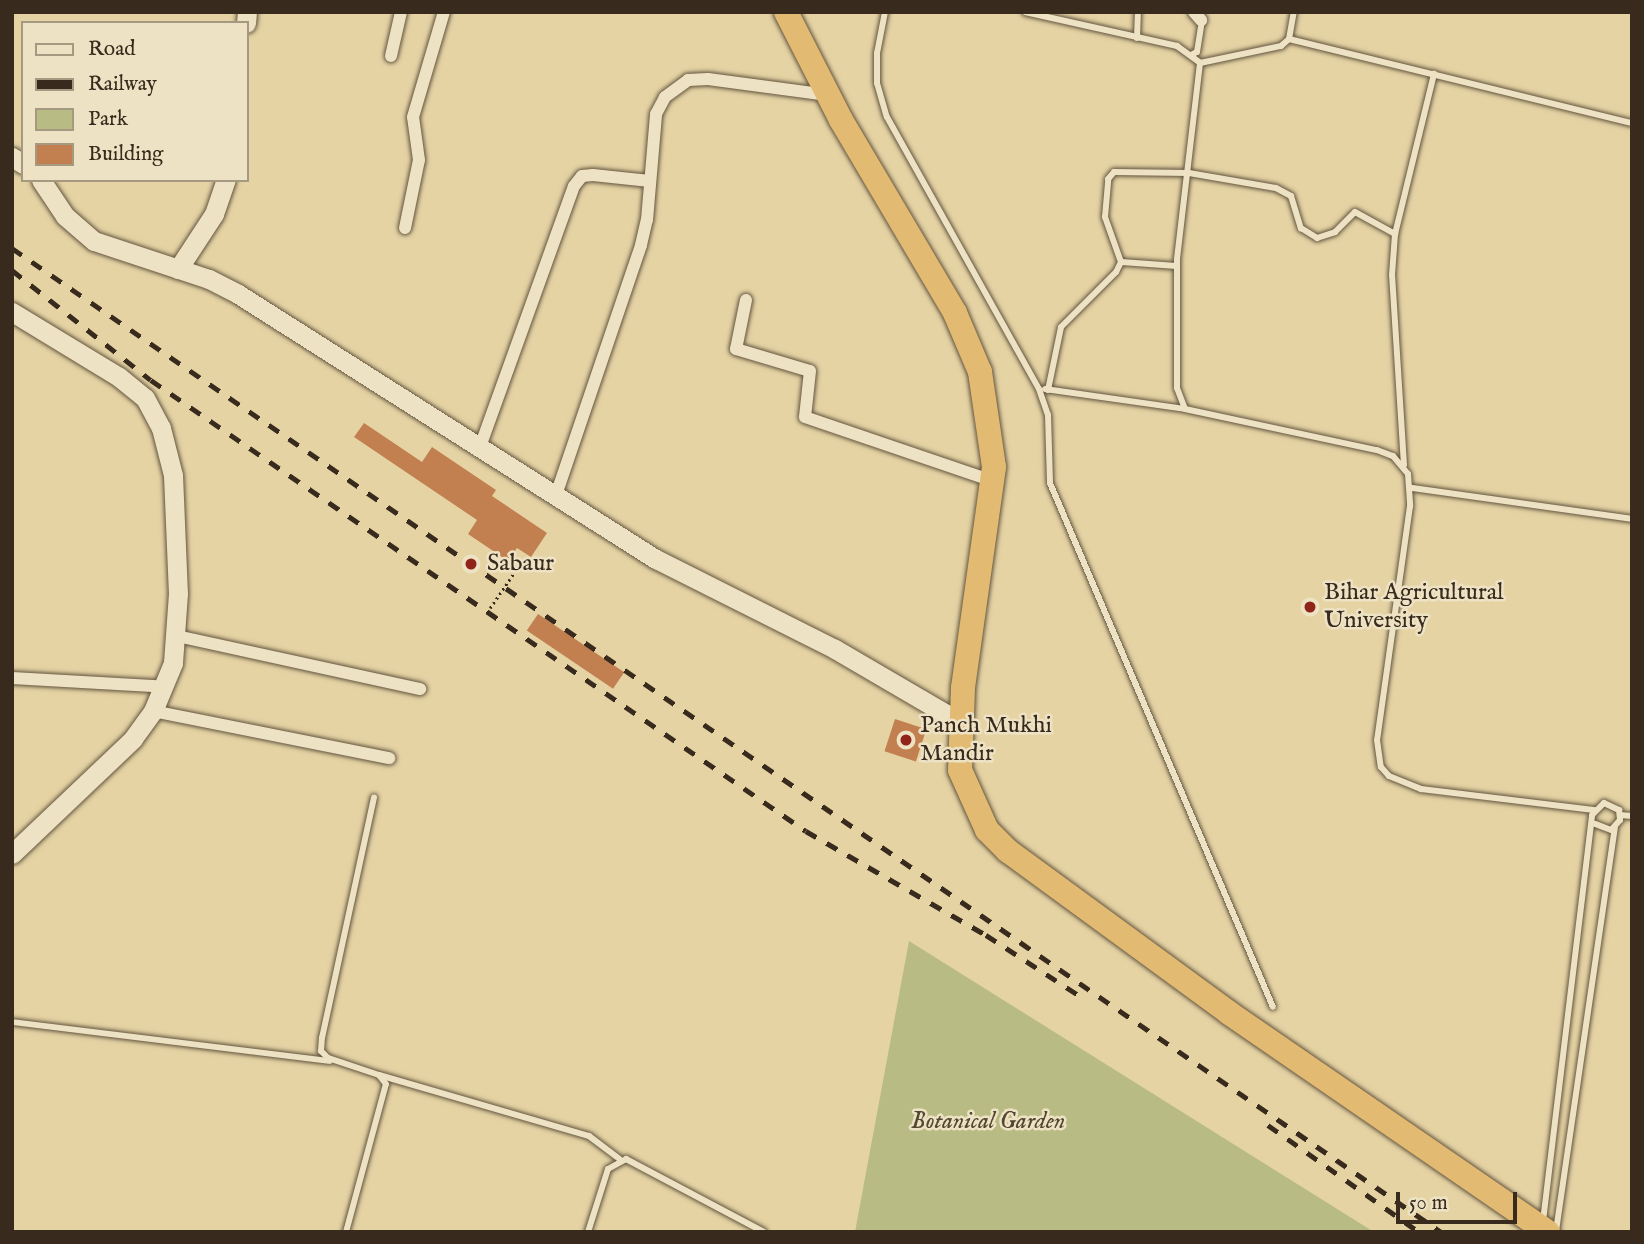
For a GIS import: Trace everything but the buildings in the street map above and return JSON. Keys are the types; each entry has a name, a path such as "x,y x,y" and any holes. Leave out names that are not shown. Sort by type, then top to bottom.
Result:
{"highway":[{"path":"786,12 828,95 955,313 981,372 993,481 960,722 960,770 987,830 1007,851 1229,1013 1549,1230"}],"street":[{"path":"391,56 401,12"},
{"path":"405,228 419,160 413,117 443,12"},
{"path":"556,495 641,245 656,114 674,86 708,79 828,95"},
{"path":"480,447 574,186 582,176 593,175 650,181"},
{"path":"42,182 65,216 94,241 178,269 238,294 656,559 835,649 960,722"},
{"path":"178,269 214,214 225,182"},
{"path":"746,300 736,349 810,371 805,417 993,481"},
{"path":"12,312 119,377 145,398 162,428 173,475 177,636 166,687 133,739 12,854"},
{"path":"177,636 420,689"},
{"path":"12,678 166,687"},
{"path":"153,711 389,758"}],"lane":[{"path":"885,12 877,53 877,83 887,117 1039,388 1048,415 1050,483 1273,1007"},
{"path":"1025,12 1193,54 1200,63 1177,267 1177,388 1185,408"},
{"path":"1136,38 1138,12"},
{"path":"1289,39 1294,12"},
{"path":"1193,54 1198,52 1198,16"},
{"path":"1200,63 1268,50 1289,39 1632,123"},
{"path":"1434,74 1395,234 1392,289 1404,465 1412,488 1377,740 1381,767 1389,776 1421,789 1594,810 1609,803 1620,815 1632,816"},
{"path":"1048,390 1061,327 1116,272 1121,262 1105,217 1108,180 1125,170 1189,173 1286,191 1301,228 1318,238 1335,232 1355,212 1395,234"},
{"path":"1121,262 1177,267"},
{"path":"1039,388 1185,408 1377,450 1404,465"},
{"path":"1412,488 1632,519"},
{"path":"335,1061 321,1051 322,1038 374,798"},
{"path":"1549,1230 1595,824 1594,810"},
{"path":"1549,1230 1615,827 1620,815"},
{"path":"1595,824 1602,830 1615,827"},
{"path":"12,1022 335,1061 589,1136 619,1160 645,1166 764,1232"},
{"path":"346,1232 384,1098 386,1084 379,1075"},
{"path":"588,1232 608,1168 619,1160"}],"path":[{"path":"490,608 514,573"}],"green space":[{"name":"Botanical Garden","path":"909,941 1374,1232 855,1232"}],"railway":[{"path":"12,248 1441,1232"},
{"path":"12,270 151,380 806,831 986,935 1086,1000"},
{"path":"1268,1125 1419,1232"}],"place":[{"name":"Sabaur","path":"471,564"},
{"name":"Bihar Agricultural University","path":"1310,607"},
{"name":"Panch Mukhi Mandir","path":"906,740"}]}
